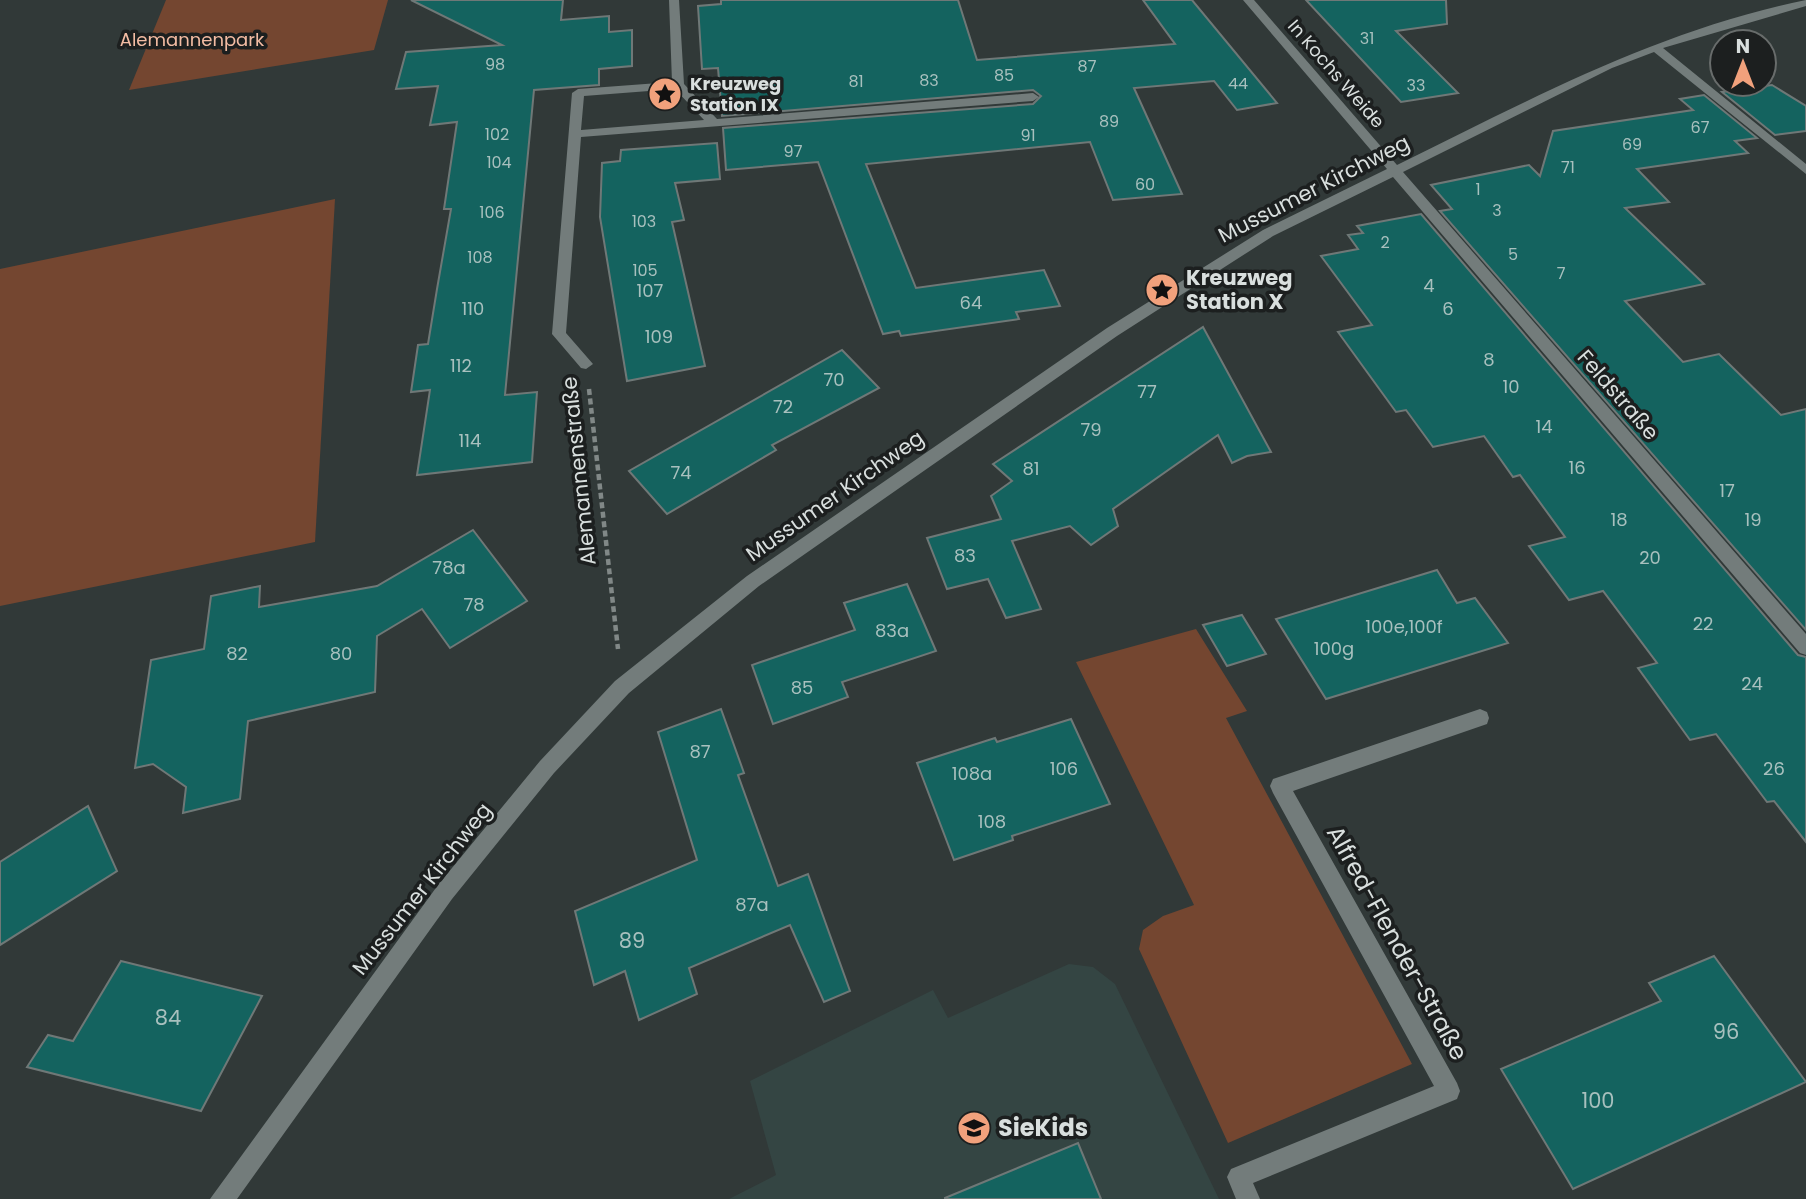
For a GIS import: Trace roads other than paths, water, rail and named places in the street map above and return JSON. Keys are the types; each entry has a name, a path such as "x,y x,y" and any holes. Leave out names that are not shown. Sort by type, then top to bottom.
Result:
{"street":[{"path":"674,0 678,85 714,123"},
{"name":"In Kochs Weide","path":"1248,0 1396,171"},
{"name":"Mussumer Kirchweg","path":"222,1199 445,892 547,767 622,687 753,581 1112,332 1268,233 1608,66 1655,47 1806,3"},
{"path":"1655,47 1806,170"},
{"name":"Alemannenstraße","path":"586,364 559,334 578,93 678,85"},
{"path":"573,134 1033,97"},
{"name":"Feldstraße","path":"1396,171 1806,647"},
{"name":"Alfred-Flender-Straße","path":"1248,1199 1239,1177 1449,1091 1280,786 1480,718"}],"place":[{"name":"Kreuzweg Station IX","path":"665,94"},
{"name":"Kreuzweg Station X","path":"1162,290"},
{"name":"SieKids","path":"974,1128"}],"park label":[{"name":"Alemannenpark","path":"192,40"}]}
